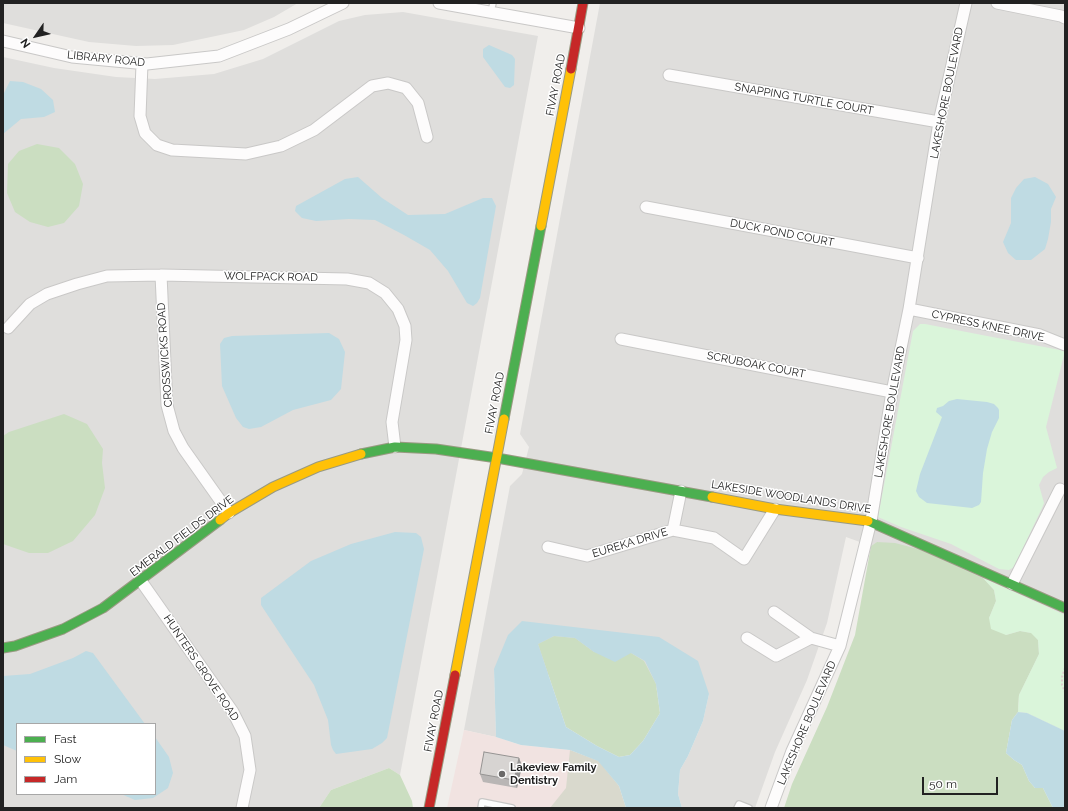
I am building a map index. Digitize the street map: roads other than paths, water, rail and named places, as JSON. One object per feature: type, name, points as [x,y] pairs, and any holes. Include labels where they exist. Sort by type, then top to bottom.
[{"type":"street","name":"LIBRARY ROAD","points":[[3,42],[72,56],[142,64],[219,56],[289,29],[343,3]]},
{"type":"street","points":[[439,3],[492,8],[578,28]]},
{"type":"street","name":"FIVAY ROAD","points":[[429,808],[583,3]]},
{"type":"street","name":"LAKESHORE BOULEVARD","points":[[771,808],[792,751],[840,646],[871,521],[892,392],[910,309],[939,122],[966,3]]},
{"type":"street","points":[[997,3],[1065,18]]},
{"type":"street","points":[[142,64],[140,116],[145,133],[157,145],[172,150],[246,154],[281,146],[314,130],[372,86],[388,83],[406,88],[418,103],[427,137]]},
{"type":"street","name":"SNAPPING TURTLE COURT","points":[[669,75],[939,122]]},
{"type":"street","name":"DUCK POND COURT","points":[[646,207],[918,258]]},
{"type":"street","name":"WOLFPACK ROAD","points":[[8,328],[30,304],[47,294],[107,276],[161,275],[347,279],[368,283],[385,293],[398,309],[406,326],[406,340],[392,422],[396,447]]},
{"type":"street","name":"CROSSWICKS ROAD","points":[[161,275],[167,405],[174,431],[183,448],[230,513]]},
{"type":"street","name":"CYPRESS KNEE DRIVE","points":[[910,309],[1040,335],[1065,345]]},
{"type":"street","name":"SCRUBOAK COURT","points":[[621,339],[892,392]]},
{"type":"street","name":"EMERALD FIELDS DRIVE","points":[[3,648],[15,646],[63,629],[103,608],[230,513],[273,488],[318,467],[396,447],[436,449],[497,458]]},
{"type":"street","name":"LAKESIDE WOODLANDS DRIVE","points":[[497,458],[775,509],[871,521],[1065,608]]},
{"type":"street","points":[[1012,584],[1060,489]]},
{"type":"street","name":"EUREKA DRIVE","points":[[548,548],[587,556],[673,530],[681,491]]},
{"type":"street","points":[[673,530],[714,538],[744,559],[775,509]]},
{"type":"street","name":"HUNTERS GROVE ROAD","points":[[141,581],[233,712],[245,736],[250,770],[242,808]]},
{"type":"street","points":[[774,612],[811,638],[840,646]]},
{"type":"street","points":[[748,638],[776,656],[811,638]]},
{"type":"lane","points":[[481,808],[482,802],[512,808]]},
{"type":"lane","points":[[737,808],[739,804],[749,808]]},
{"type":"water","points":[[489,45],[512,55],[515,59],[514,85],[510,88],[505,87],[483,57],[483,49]]},
{"type":"water","points":[[10,81],[23,82],[41,89],[53,100],[55,112],[44,117],[21,119],[3,134],[4,93]]},
{"type":"water","points":[[358,177],[382,198],[408,215],[445,214],[483,198],[492,198],[496,206],[480,298],[477,303],[473,306],[467,303],[448,271],[430,250],[375,220],[349,219],[316,221],[302,218],[295,211],[296,206],[345,179]]},
{"type":"water","points":[[1035,177],[1048,184],[1056,197],[1051,209],[1051,222],[1048,239],[1045,249],[1031,260],[1016,260],[1008,253],[1003,242],[1011,223],[1011,198],[1016,188],[1024,179]]},
{"type":"water","points":[[329,333],[339,339],[345,352],[341,389],[331,400],[293,410],[261,427],[249,429],[243,427],[236,418],[222,386],[220,344],[224,338],[232,336]]},
{"type":"water","points":[[957,399],[987,402],[994,404],[999,410],[999,418],[992,432],[987,449],[983,473],[981,502],[979,505],[972,508],[927,503],[919,497],[916,491],[920,474],[942,417],[936,412],[937,408],[943,406],[949,401]]},
{"type":"water","points":[[395,532],[416,533],[421,537],[424,549],[387,738],[372,749],[336,754],[331,745],[328,720],[314,685],[261,605],[261,598],[311,561],[351,544]]},
{"type":"water","points":[[522,621],[659,637],[698,661],[709,694],[703,721],[688,756],[680,770],[678,794],[682,808],[626,808],[619,786],[598,761],[570,750],[521,745],[496,737],[494,669],[508,635]],"holes":[[[554,636],[575,638],[594,652],[615,662],[631,653],[645,661],[656,684],[660,713],[643,741],[630,755],[619,757],[597,746],[566,727],[538,644]]]},
{"type":"water","points":[[86,651],[93,653],[144,723],[16,723],[16,751],[3,745],[3,676],[30,674],[73,658]]},
{"type":"water","points":[[1018,712],[1027,713],[1065,731],[1065,808],[1053,808],[1043,788],[1035,788],[1029,781],[1022,765],[1006,753],[1012,720]]},
{"type":"water","points":[[156,738],[169,757],[173,773],[168,788],[153,798],[135,800],[123,795],[156,795]]},
{"type":"place","name":"Lakeview Family Dentistry","points":[[502,774]]}]
